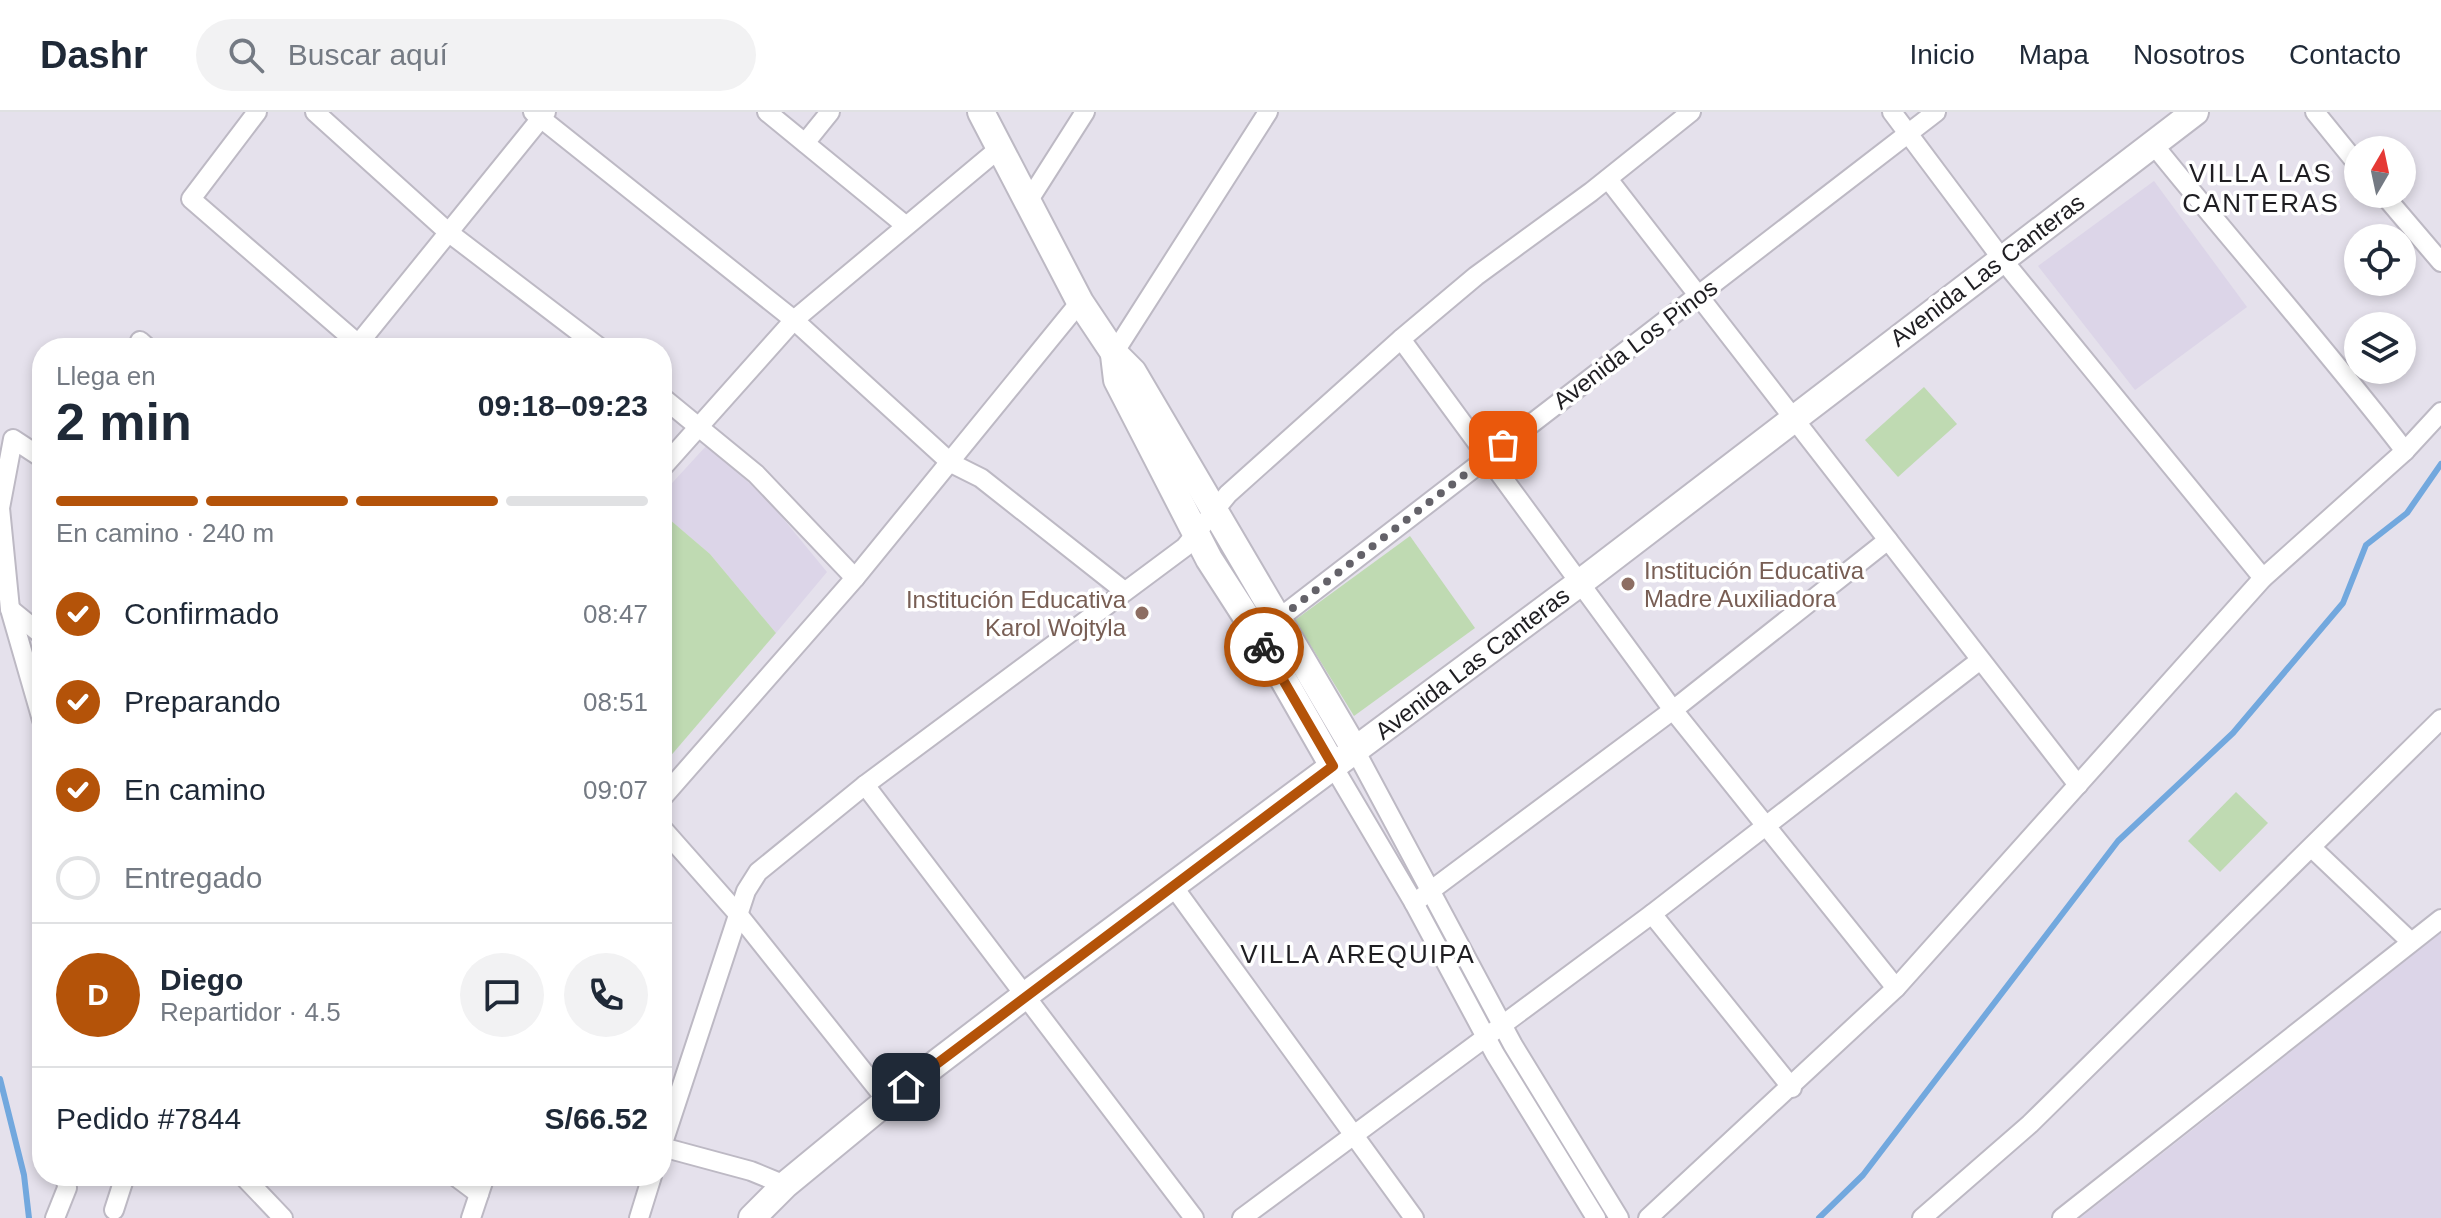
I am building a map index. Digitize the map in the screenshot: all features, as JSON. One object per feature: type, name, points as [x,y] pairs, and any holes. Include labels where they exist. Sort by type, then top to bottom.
[{"type":"street","points":[[257,112],[191,199],[349,338]]},
{"type":"street","points":[[315,112],[448,232],[587,338]]},
{"type":"street","points":[[767,112],[905,225]]},
{"type":"street","points":[[805,143],[830,112]]},
{"type":"street","points":[[981,112],[1080,302],[1114,353],[1117,380],[1204,522],[1209,559],[1267,628],[1355,750],[1504,1023],[1513,1045],[1619,1218]]},
{"type":"street","points":[[1029,200],[1085,112]]},
{"type":"street","points":[[1114,353],[1268,112]]},
{"type":"street","points":[[672,1115],[746,891],[758,872],[865,785],[1123,590],[1185,547],[1228,494],[1401,339],[1476,276],[1608,179],[1691,112]]},
{"type":"street","points":[[1892,112],[2002,259],[2263,578]]},
{"type":"street","name":"Avenida Los Pinos","points":[[1267,628],[1936,112]]},
{"type":"street","name":"Avenida Las Canteras","points":[[752,1218],[785,1185],[887,1101],[1581,582],[2195,112]]},
{"type":"street","points":[[2315,112],[2344,148]]},
{"type":"street","points":[[366,338],[540,114],[794,320],[951,463],[981,478],[1123,590]]},
{"type":"street","points":[[2153,144],[2236,248],[2334,359],[2405,451]]},
{"type":"street","points":[[672,457],[794,320],[1001,147]]},
{"type":"street","points":[[1608,179],[2078,785]]},
{"type":"street","points":[[2395,208],[2441,262]]},
{"type":"street","points":[[672,787],[855,578],[1080,302]]},
{"type":"street","points":[[1401,339],[1673,710],[1769,825],[1896,988]]},
{"type":"street","points":[[672,405],[756,474],[855,578]]},
{"type":"street","points":[[1648,1218],[1792,1088],[1896,988],[2263,578],[2405,451],[2441,412]]},
{"type":"street","points":[[32,451],[13,439],[0,508],[10,609],[32,685]]},
{"type":"street","points":[[1414,903],[1673,710],[1888,540]]},
{"type":"street","points":[[10,609],[32,627]]},
{"type":"street","points":[[1267,628],[1333,766],[1596,1218]]},
{"type":"street","points":[[1242,1218],[1652,914],[1979,661]]},
{"type":"street","points":[[1922,1218],[2030,1124],[2441,719]]},
{"type":"street","points":[[865,785],[1027,994],[1194,1218]]},
{"type":"street","points":[[672,839],[738,914],[887,1101]]},
{"type":"street","points":[[2312,848],[2410,941]]},
{"type":"street","points":[[1173,886],[1414,1218]]},
{"type":"street","points":[[1652,914],[1792,1088]]},
{"type":"street","points":[[2062,1218],[2441,919]]},
{"type":"street","points":[[672,1149],[751,1171],[785,1185]]},
{"type":"street","points":[[55,1218],[67,1186]]},
{"type":"street","points":[[114,1210],[122,1186]]},
{"type":"street","points":[[253,1186],[283,1218]]},
{"type":"street","points":[[468,1186],[479,1194]]},
{"type":"street","points":[[471,1218],[482,1186]]},
{"type":"street","points":[[639,1218],[649,1186]]},
{"type":"shaded area","points":[[2154,181],[2247,307],[2135,390],[2038,266]]},
{"type":"shaded area","points":[[707,445],[767,499],[827,572],[776,633],[710,554],[672,522],[672,483]]},
{"type":"shaded area","points":[[2441,931],[2441,1218],[2080,1218],[2224,1105]]},
{"type":"green space","points":[[1924,387],[1957,424],[1898,477],[1865,440]]},
{"type":"green space","points":[[672,522],[710,554],[776,633],[672,754]]},
{"type":"green space","points":[[1410,536],[1475,628],[1354,716],[1295,620]]},
{"type":"green space","points":[[2236,792],[2268,823],[2220,872],[2188,841]]},
{"type":"waterway","points":[[1819,1218],[1863,1175],[2118,841],[2233,733],[2343,603],[2366,545],[2407,513],[2441,464]]},
{"type":"waterway","points":[[0,1079],[24,1175],[29,1218]]},
{"type":"way so far","points":[[1264,647],[1258,635],[1503,445]]},
{"type":"place","name":"Institución Educativa Madre Auxiliadora","points":[[1628,584]]},
{"type":"place","name":"Institución Educativa Karol Wojtyla","points":[[1142,613]]},
{"type":"district","name":"VILLA LAS CANTERAS","points":[[2261,188]]},
{"type":"district","name":"VILLA AREQUIPA","points":[[1358,954]]},
{"type":"route","points":[[906,1087],[1333,766],[1264,647]]}]
